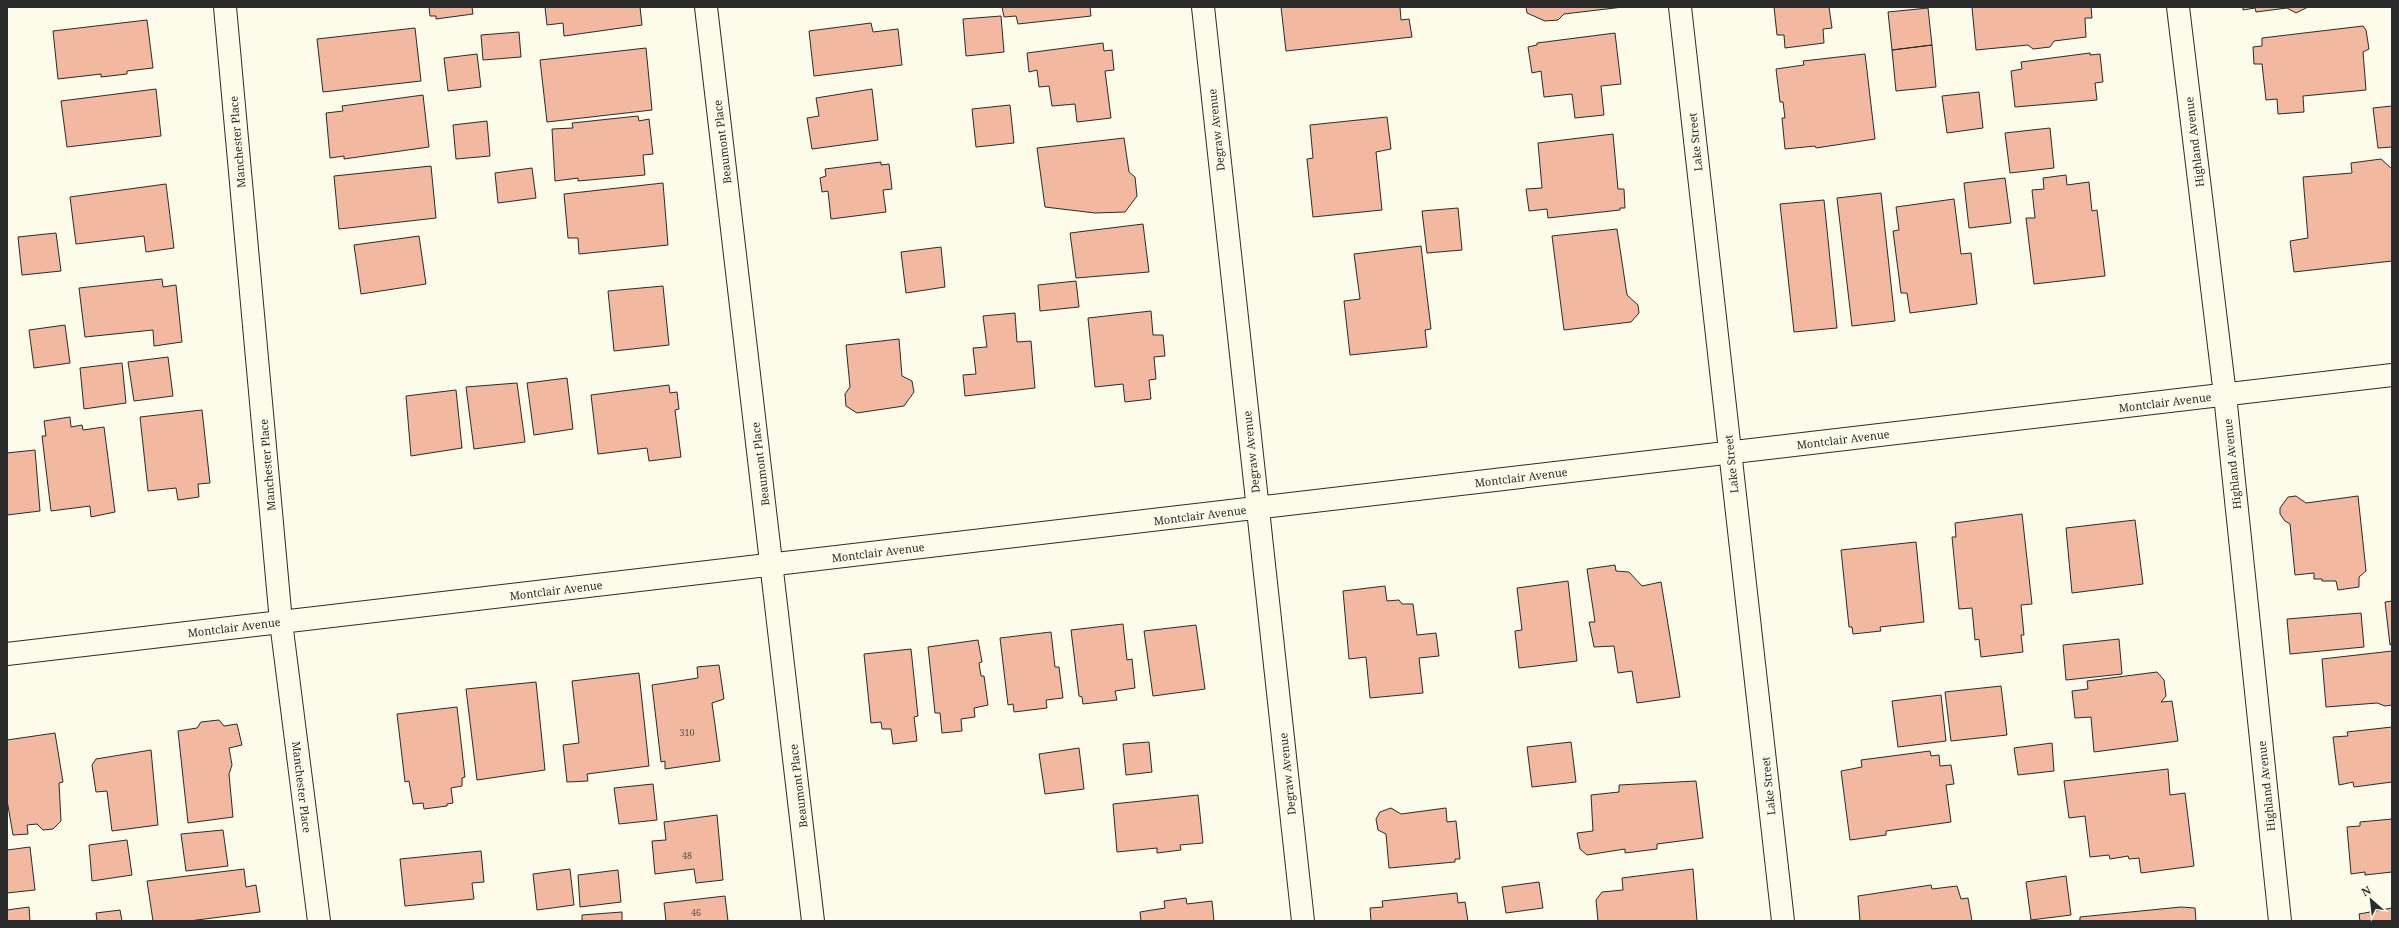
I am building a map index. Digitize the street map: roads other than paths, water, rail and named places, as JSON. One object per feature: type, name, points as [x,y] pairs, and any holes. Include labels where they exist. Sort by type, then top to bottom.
[{"type":"street","name":"Manchester Place","points":[[225,7],[281,622],[319,921]]},
{"type":"street","name":"Beaumont Place","points":[[706,7],[814,921]]},
{"type":"street","name":"Degraw Avenue","points":[[1203,7],[1303,921]]},
{"type":"street","name":"Lake Street","points":[[1680,7],[1783,921]]},
{"type":"street","name":"Highland Avenue","points":[[2178,7],[2225,395],[2280,921]]},
{"type":"street","name":"Montclair Avenue","points":[[7,654],[2392,375]]}]
